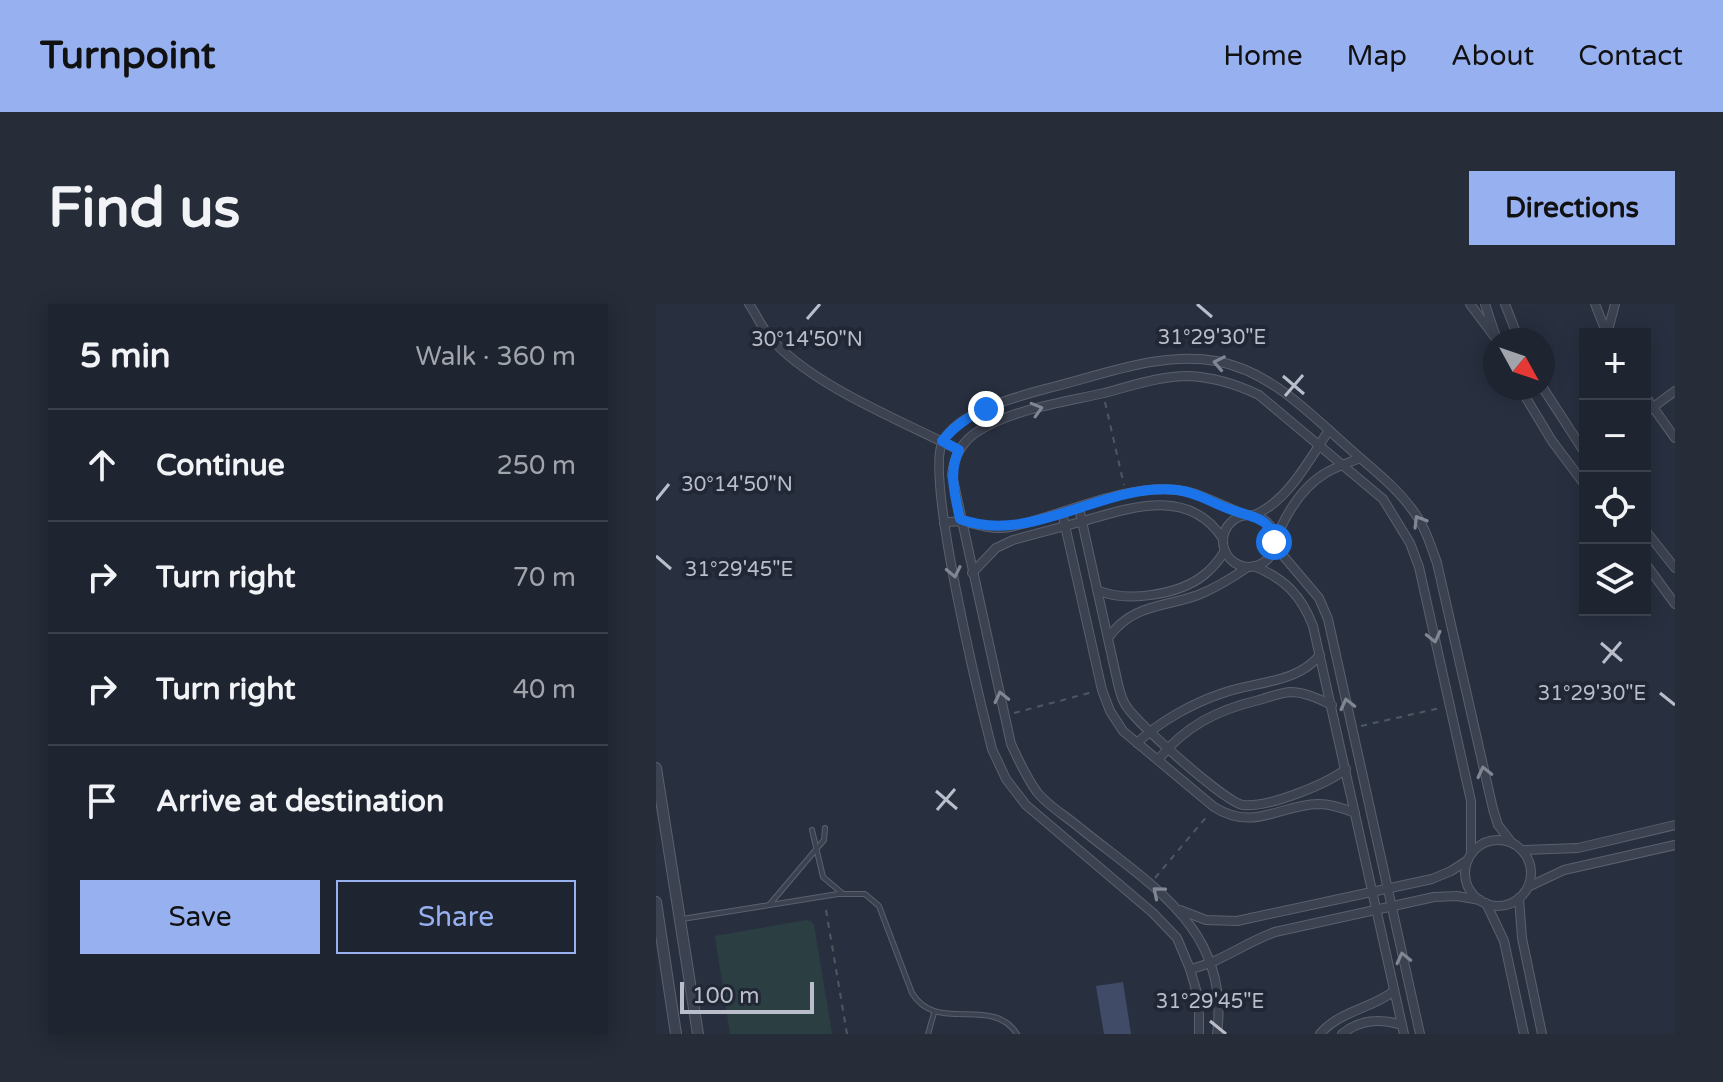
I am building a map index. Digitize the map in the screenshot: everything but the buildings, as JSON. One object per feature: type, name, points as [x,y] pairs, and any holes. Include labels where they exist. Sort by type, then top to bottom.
[{"type":"street","points":[[749,304],[768,335],[798,364],[834,386],[959,450]]},
{"type":"street","points":[[1470,304],[1488,328]]},
{"type":"street","points":[[1485,304],[1493,328]]},
{"type":"street","points":[[1505,304],[1514,328]]},
{"type":"street","points":[[1595,304],[1605,328]]},
{"type":"street","points":[[1609,328],[1615,304]]},
{"type":"street","points":[[1199,1034],[1199,1000],[1177,938],[1153,913],[1026,805],[1006,779],[992,749],[944,523],[938,474],[942,441],[969,416],[1029,393],[1158,361],[1187,358],[1243,368],[1269,381],[1329,430],[1394,487],[1413,510],[1427,535],[1437,563],[1493,809],[1498,825],[1512,843],[1523,850],[1531,868],[1527,888]]},
{"type":"street","points":[[1217,1034],[1220,1013],[1218,988],[1193,926],[1179,909],[1039,795],[1017,757],[972,573],[952,475],[953,462],[959,450],[968,439],[993,424],[1035,409],[1159,379],[1185,376],[1236,384],[1259,395],[1383,499],[1410,543],[1419,567],[1471,801],[1473,818],[1466,879],[1471,891],[1483,902],[1504,941],[1524,1034]]},
{"type":"street","points":[[1651,409],[1675,391]]},
{"type":"street","points":[[1527,400],[1579,477]]},
{"type":"street","points":[[1551,400],[1579,444]]},
{"type":"street","points":[[1651,412],[1675,438]]},
{"type":"street","points":[[1223,539],[1230,523],[1267,510],[1279,499],[1329,430]]},
{"type":"street","points":[[1108,638],[1129,615],[1204,593],[1267,559],[1291,508],[1311,483],[1326,472],[1360,458]]},
{"type":"street","points":[[1575,472],[1579,469]]},
{"type":"street","points":[[944,523],[960,519],[983,526],[1007,528],[1127,494],[1177,490],[1195,494],[1268,525],[1274,544],[1319,598],[1328,619],[1420,1034]]},
{"type":"street","points":[[972,573],[996,548],[1013,540],[1130,507],[1170,507],[1203,517],[1215,527],[1230,559],[1275,574],[1292,588],[1305,605],[1320,655],[1403,1030]]},
{"type":"street","points":[[1079,508],[1124,704],[1149,731],[1231,801],[1244,805],[1310,789],[1346,769]]},
{"type":"street","points":[[1062,512],[1102,690],[1110,711],[1123,731],[1227,815],[1243,819],[1315,804],[1355,813]]},
{"type":"street","points":[[1651,538],[1675,568]]},
{"type":"street","points":[[1097,590],[1124,599],[1188,585],[1203,577],[1225,551]]},
{"type":"street","points":[[1651,571],[1675,604]]},
{"type":"street","points":[[1137,743],[1149,731],[1224,692],[1301,672],[1320,655]]},
{"type":"street","points":[[1158,760],[1168,747],[1199,722],[1234,706],[1289,692],[1319,698],[1332,705]]},
{"type":"street","points":[[656,768],[698,1034]]},
{"type":"street","points":[[1523,850],[1578,848],[1675,825]]},
{"type":"street","points":[[1179,909],[1206,920],[1237,921],[1432,879],[1470,857],[1481,845],[1493,840],[1512,843]]},
{"type":"street","points":[[1190,969],[1210,965],[1264,936],[1434,897],[1457,896],[1503,905],[1519,898],[1527,888],[1564,870],[1675,845]]},
{"type":"street","points":[[1519,898],[1522,938],[1542,1034]]},
{"type":"street","points":[[656,902],[660,948],[676,1034]]},
{"type":"street","points":[[1320,1034],[1336,1019],[1369,1007],[1394,991]]},
{"type":"street","points":[[1342,1034],[1374,1020],[1388,1021],[1403,1030]]},
{"type":"lane","points":[[770,904],[824,840],[825,828]]},
{"type":"lane","points":[[812,830],[823,877],[842,893]]},
{"type":"lane","points":[[680,919],[842,893],[865,894],[879,906],[912,993],[920,1004],[934,1013],[951,1016],[993,1016],[1007,1022],[1017,1034]]},
{"type":"lane","points":[[928,1034],[934,1013]]},
{"type":"path","points":[[1103,393],[1127,494]]},
{"type":"path","points":[[1005,716],[1102,690]]},
{"type":"path","points":[[1352,728],[1449,706]]},
{"type":"path","points":[[1150,885],[1214,807]]},
{"type":"path","points":[[826,910],[847,1034]]},
{"type":"green space","points":[[806,920],[814,925],[832,1034],[730,1034],[715,936]]},
{"type":"water","points":[[1123,982],[1131,1034],[1104,1034],[1096,986]]},
{"type":"route","points":[[986,409],[969,416],[942,441],[959,450],[953,462],[952,475],[960,519],[983,526],[1007,528],[1127,494],[1177,490],[1261,519],[1273,533],[1274,542]]}]
